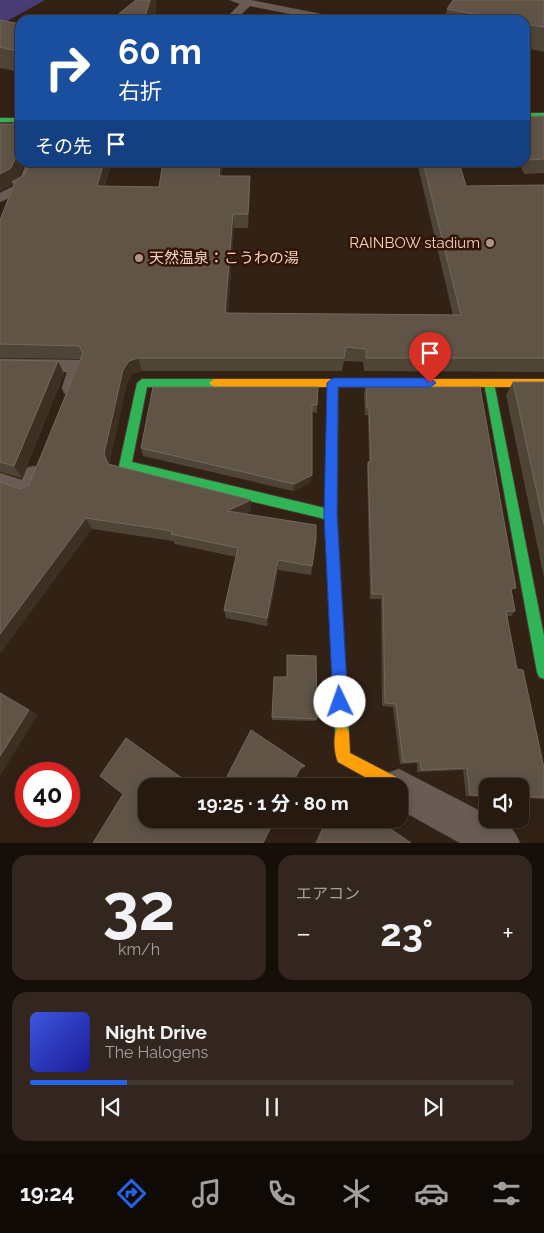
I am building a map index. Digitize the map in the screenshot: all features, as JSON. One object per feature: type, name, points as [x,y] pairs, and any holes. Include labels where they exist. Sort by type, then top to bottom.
[{"type":"street","points":[[530,115],[544,115]]},
{"type":"street","points":[[0,120],[15,120]]},
{"type":"street","points":[[331,515],[125,466],[142,383],[544,383]]},
{"type":"street","points":[[333,383],[331,515],[343,757],[381,778]]},
{"type":"street","points":[[489,383],[544,672]]},
{"type":"street","points":[[408,793],[500,843]]},
{"type":"lane","points":[[235,0],[310,15]]},
{"type":"lane","points":[[234,15],[247,3]]},
{"type":"lane","points":[[0,198],[23,186],[32,167]]},
{"type":"lane","points":[[0,365],[78,366],[64,402]]},
{"type":"lane","points":[[0,480],[28,490],[42,455]]},
{"type":"shaded area","points":[[0,0],[45,0],[15,15],[0,25]]},
{"type":"building","points":[[136,0],[150,0],[146,15],[117,15]]},
{"type":"building","points":[[453,0],[544,0],[544,27],[530,25],[530,15],[479,15],[447,9]]},
{"type":"building","points":[[0,20],[15,23],[15,51],[0,47]]},
{"type":"building","points":[[544,116],[544,159],[530,160],[530,117]]},
{"type":"building","points":[[0,124],[15,124],[15,159],[11,168],[0,174]]},
{"type":"building","points":[[28,167],[103,167],[97,186],[159,187],[162,167],[220,167],[219,176],[250,176],[248,214],[233,214],[225,313],[461,315],[424,167],[460,167],[466,186],[544,185],[544,358],[366,358],[366,349],[346,347],[344,358],[138,358],[129,361],[123,370],[104,454],[108,464],[251,500],[227,511],[316,525],[312,566],[278,560],[267,618],[224,610],[238,548],[171,534],[172,531],[86,518],[0,634],[0,482],[20,489],[29,485],[83,353],[79,346],[0,344],[0,220],[15,182],[12,182],[24,175]]},
{"type":"building","points":[[0,360],[58,361],[14,466],[0,462]]},
{"type":"building","points":[[513,382],[544,382],[544,525]]},
{"type":"building","points":[[153,387],[318,387],[317,405],[312,405],[312,475],[294,484],[141,448]]},
{"type":"building","points":[[366,387],[480,387],[516,588],[511,589],[515,611],[506,611],[517,669],[523,670],[544,768],[544,797],[529,797],[529,778],[479,778],[479,796],[470,795],[467,768],[421,770],[420,761],[403,762],[396,704],[385,703],[383,594],[372,594],[368,462],[371,462],[369,408],[367,408]]},
{"type":"building","points":[[287,655],[316,656],[317,719],[272,717],[274,677],[287,677]]},
{"type":"building","points":[[0,693],[29,710],[0,756]]},
{"type":"building","points":[[251,730],[305,766],[300,766],[295,778],[226,778]]},
{"type":"building","points":[[126,738],[182,778],[138,778],[138,828],[270,828],[263,843],[93,843],[123,794],[100,776]]},
{"type":"building","points":[[323,828],[389,828],[411,843],[317,843]]},
{"type":"traffic: fast","points":[[530,115],[544,115]]},
{"type":"traffic: fast","points":[[0,120],[15,120]]},
{"type":"traffic: fast","points":[[214,383],[142,383],[125,466],[331,515]]},
{"type":"traffic: fast","points":[[333,383],[331,515],[342,733]]},
{"type":"traffic: fast","points":[[489,383],[544,672]]},
{"type":"traffic: slow","points":[[214,383],[544,383]]},
{"type":"traffic: slow","points":[[342,733],[343,757],[381,778]]},
{"type":"place","name":"RAINBOW stadium","points":[[490,243]]},
{"type":"place","name":"天然温泉：こうわの湯","points":[[139,258]]},
{"type":"route","points":[[340,702],[331,515],[333,383],[430,383]]}]
